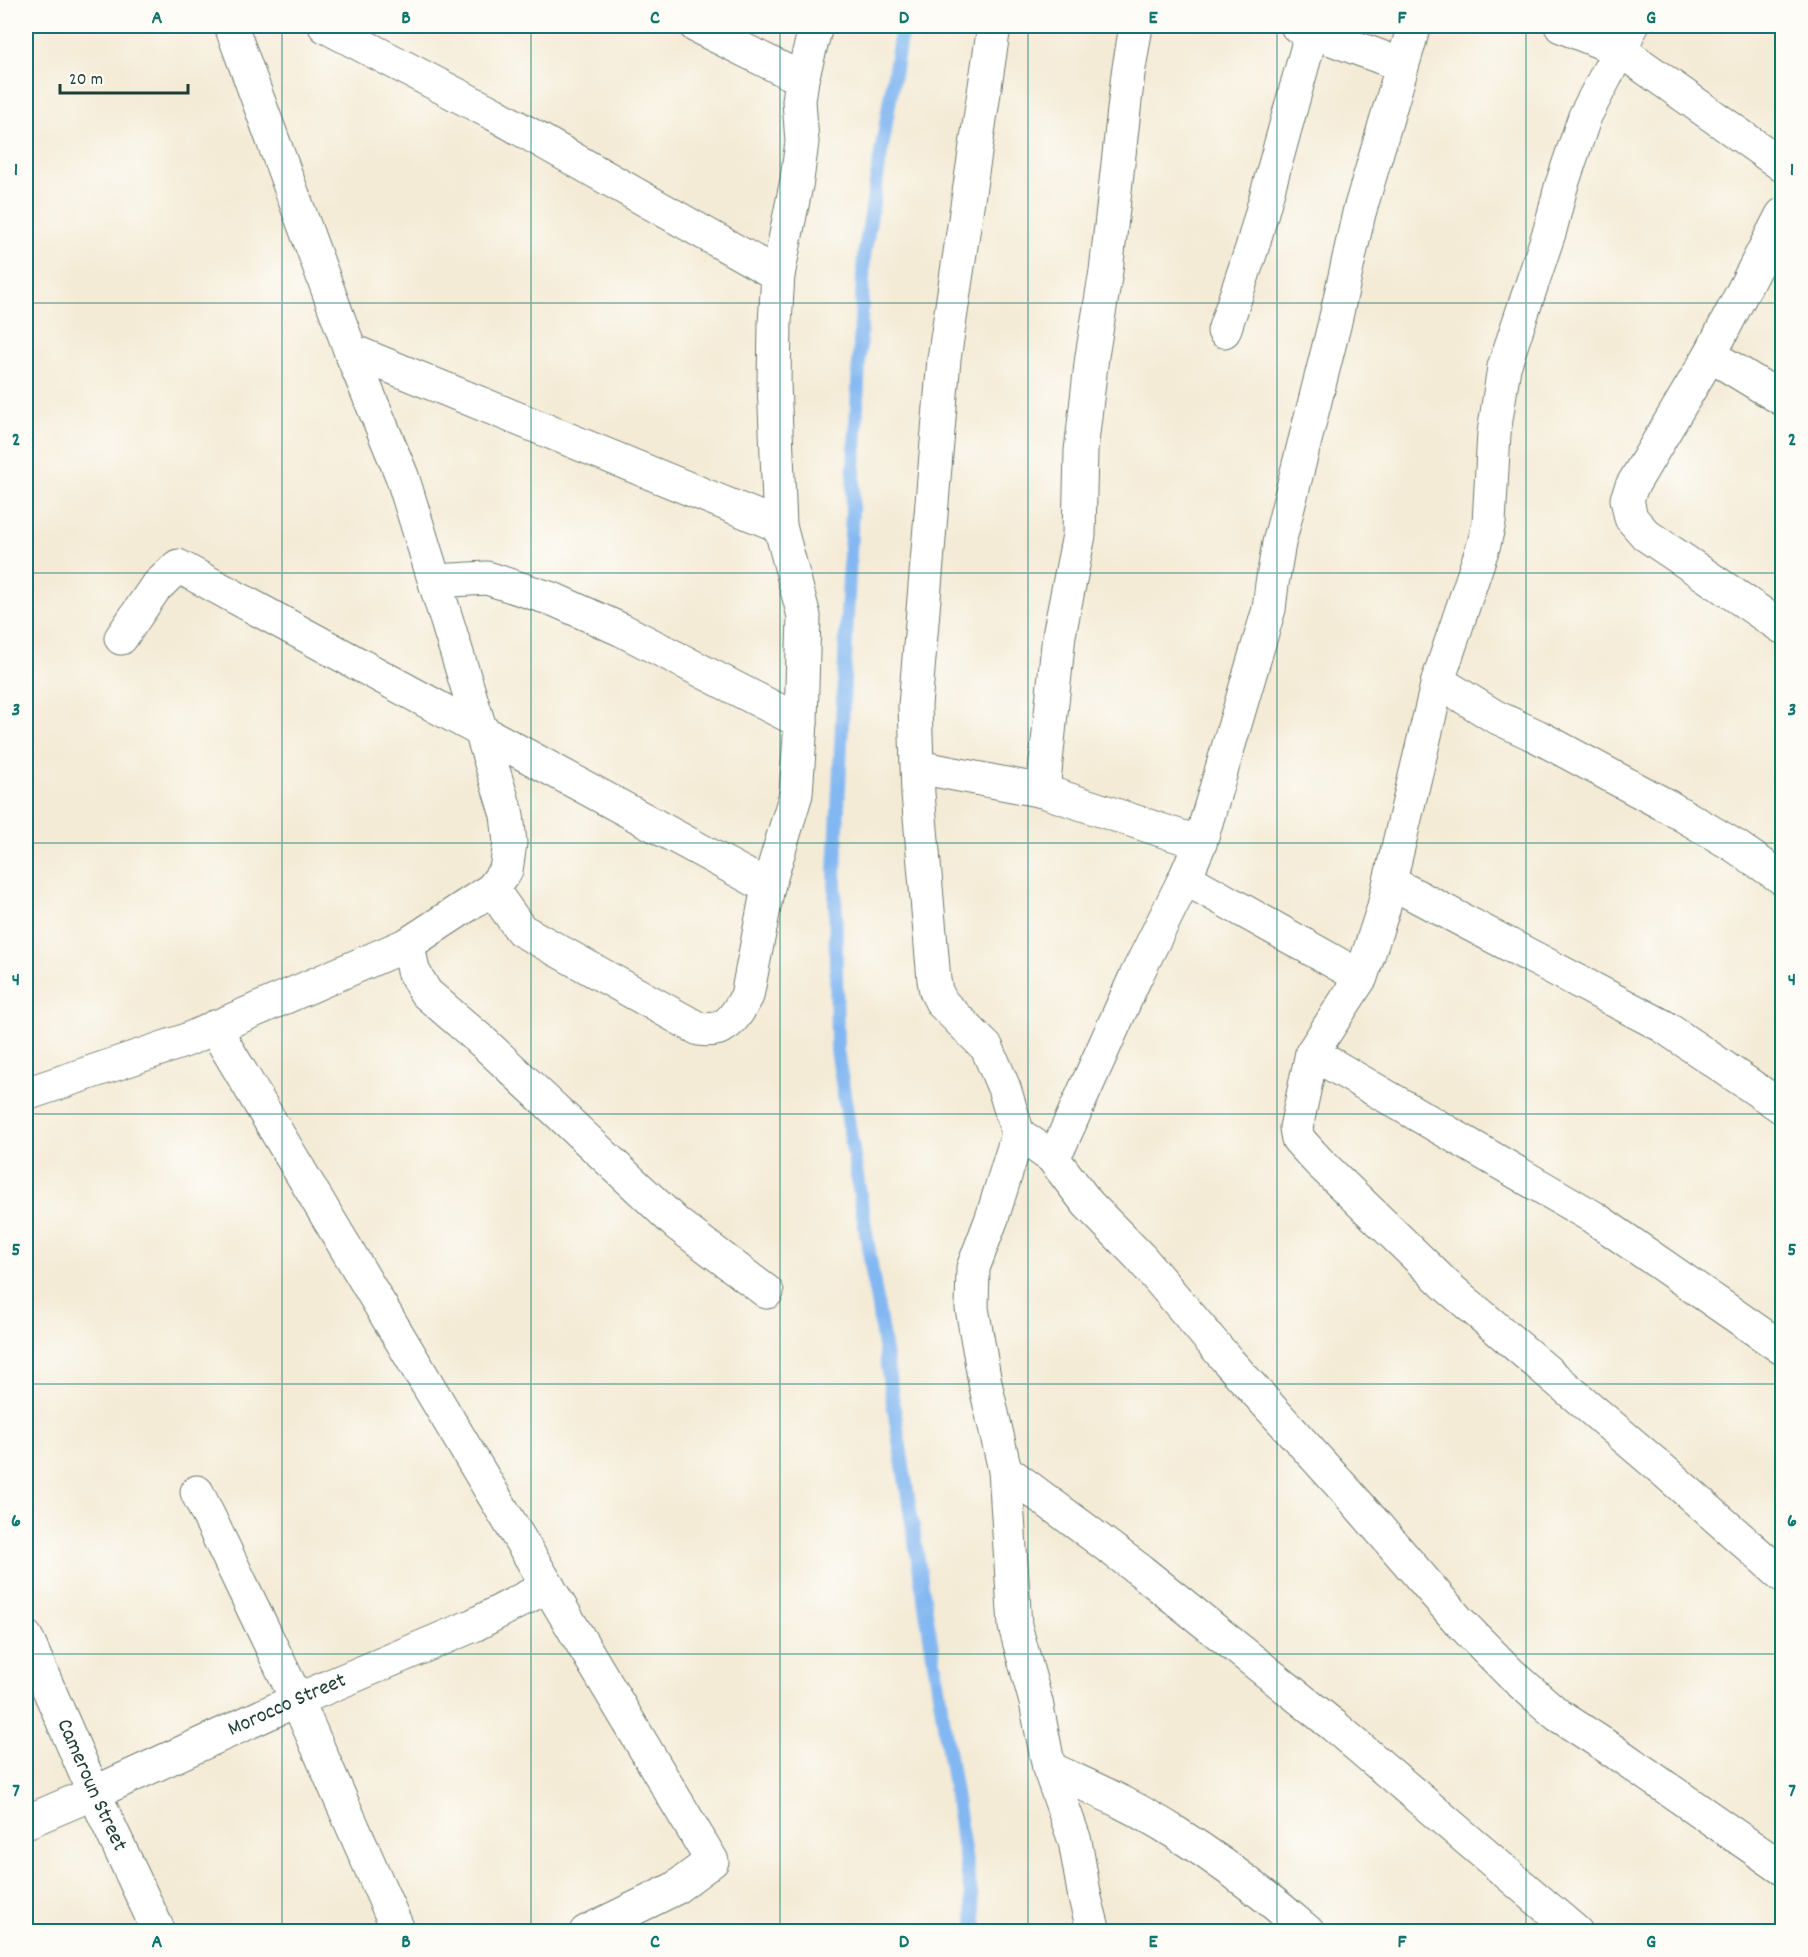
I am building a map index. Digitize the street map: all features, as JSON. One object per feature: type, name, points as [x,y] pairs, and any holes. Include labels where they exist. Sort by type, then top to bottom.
[{"type":"street","points":[[26,1094],[184,1041],[408,944],[492,889],[506,870],[510,843],[507,815],[402,476],[350,350],[231,26]]},
{"type":"street","points":[[325,26],[494,114],[778,275]]},
{"type":"street","points":[[696,26],[802,79]]},
{"type":"street","points":[[492,889],[521,930],[699,1029],[718,1029],[725,1025],[736,1014],[747,996],[768,887],[796,794],[804,616],[780,526],[774,383],[778,275],[797,180],[802,142],[799,101],[802,79],[816,26]]},
{"type":"street","points":[[994,26],[944,358],[915,706],[918,794],[923,869],[936,991],[942,1003],[987,1048],[1004,1088],[1018,1134],[974,1268],[972,1308],[985,1383],[1005,1470],[1016,1626],[1036,1702],[1049,1768],[1075,1840],[1085,1898],[1094,1932]]},
{"type":"street","points":[[1042,791],[1059,635],[1079,535],[1081,451],[1136,26]]},
{"type":"street","points":[[1052,1157],[1069,1126],[1135,978],[1200,843],[1269,609],[1279,543],[1334,326],[1359,213],[1414,26]]},
{"type":"street","points":[[1561,26],[1626,38],[1782,165]]},
{"type":"street","points":[[1224,331],[1252,248],[1304,28],[1402,65]]},
{"type":"street","points":[[1626,38],[1579,132],[1550,230],[1504,367],[1494,433],[1489,524],[1484,544],[1438,681],[1383,910],[1361,977],[1312,1053],[1296,1128],[1297,1137],[1310,1153],[1448,1287],[1782,1575]]},
{"type":"street","points":[[1782,215],[1710,355],[1632,486],[1627,499],[1631,518],[1654,542],[1782,627]]},
{"type":"street","points":[[350,350],[780,526]]},
{"type":"street","points":[[1710,355],[1782,399]]},
{"type":"street","points":[[121,638],[155,588],[178,566],[768,887]]},
{"type":"street","points":[[435,581],[487,578],[555,600],[622,630],[801,722]]},
{"type":"street","points":[[1438,681],[1494,716],[1669,807],[1735,846],[1782,878]]},
{"type":"street","points":[[918,767],[1042,791],[1200,843]]},
{"type":"street","points":[[1185,878],[1361,977]]},
{"type":"street","points":[[1390,882],[1664,1026],[1782,1107]]},
{"type":"street","points":[[408,944],[412,971],[426,993],[484,1043],[677,1224],[767,1292]]},
{"type":"street","points":[[214,1027],[712,1861],[674,1889],[586,1932]]},
{"type":"street","points":[[1312,1053],[1593,1217],[1782,1348]]},
{"type":"street","points":[[1018,1134],[1052,1157],[1088,1204],[1140,1257],[1228,1361],[1356,1502],[1457,1619],[1511,1674],[1558,1714],[1782,1868]]},
{"type":"street","points":[[1005,1470],[1141,1571],[1333,1725],[1576,1932]]},
{"type":"street","points":[[197,1492],[297,1700],[399,1932]]},
{"type":"street","name":"Morocco Street","points":[[26,1822],[297,1700],[474,1624],[548,1586]]},
{"type":"street","name":"Cameroun Street","points":[[26,1637],[94,1793],[159,1932]]},
{"type":"street","points":[[1049,1768],[1109,1796],[1176,1832],[1277,1905],[1308,1932]]},
{"type":"waterway","points":[[902,26],[864,257],[835,872],[837,1050],[977,1932]]}]
